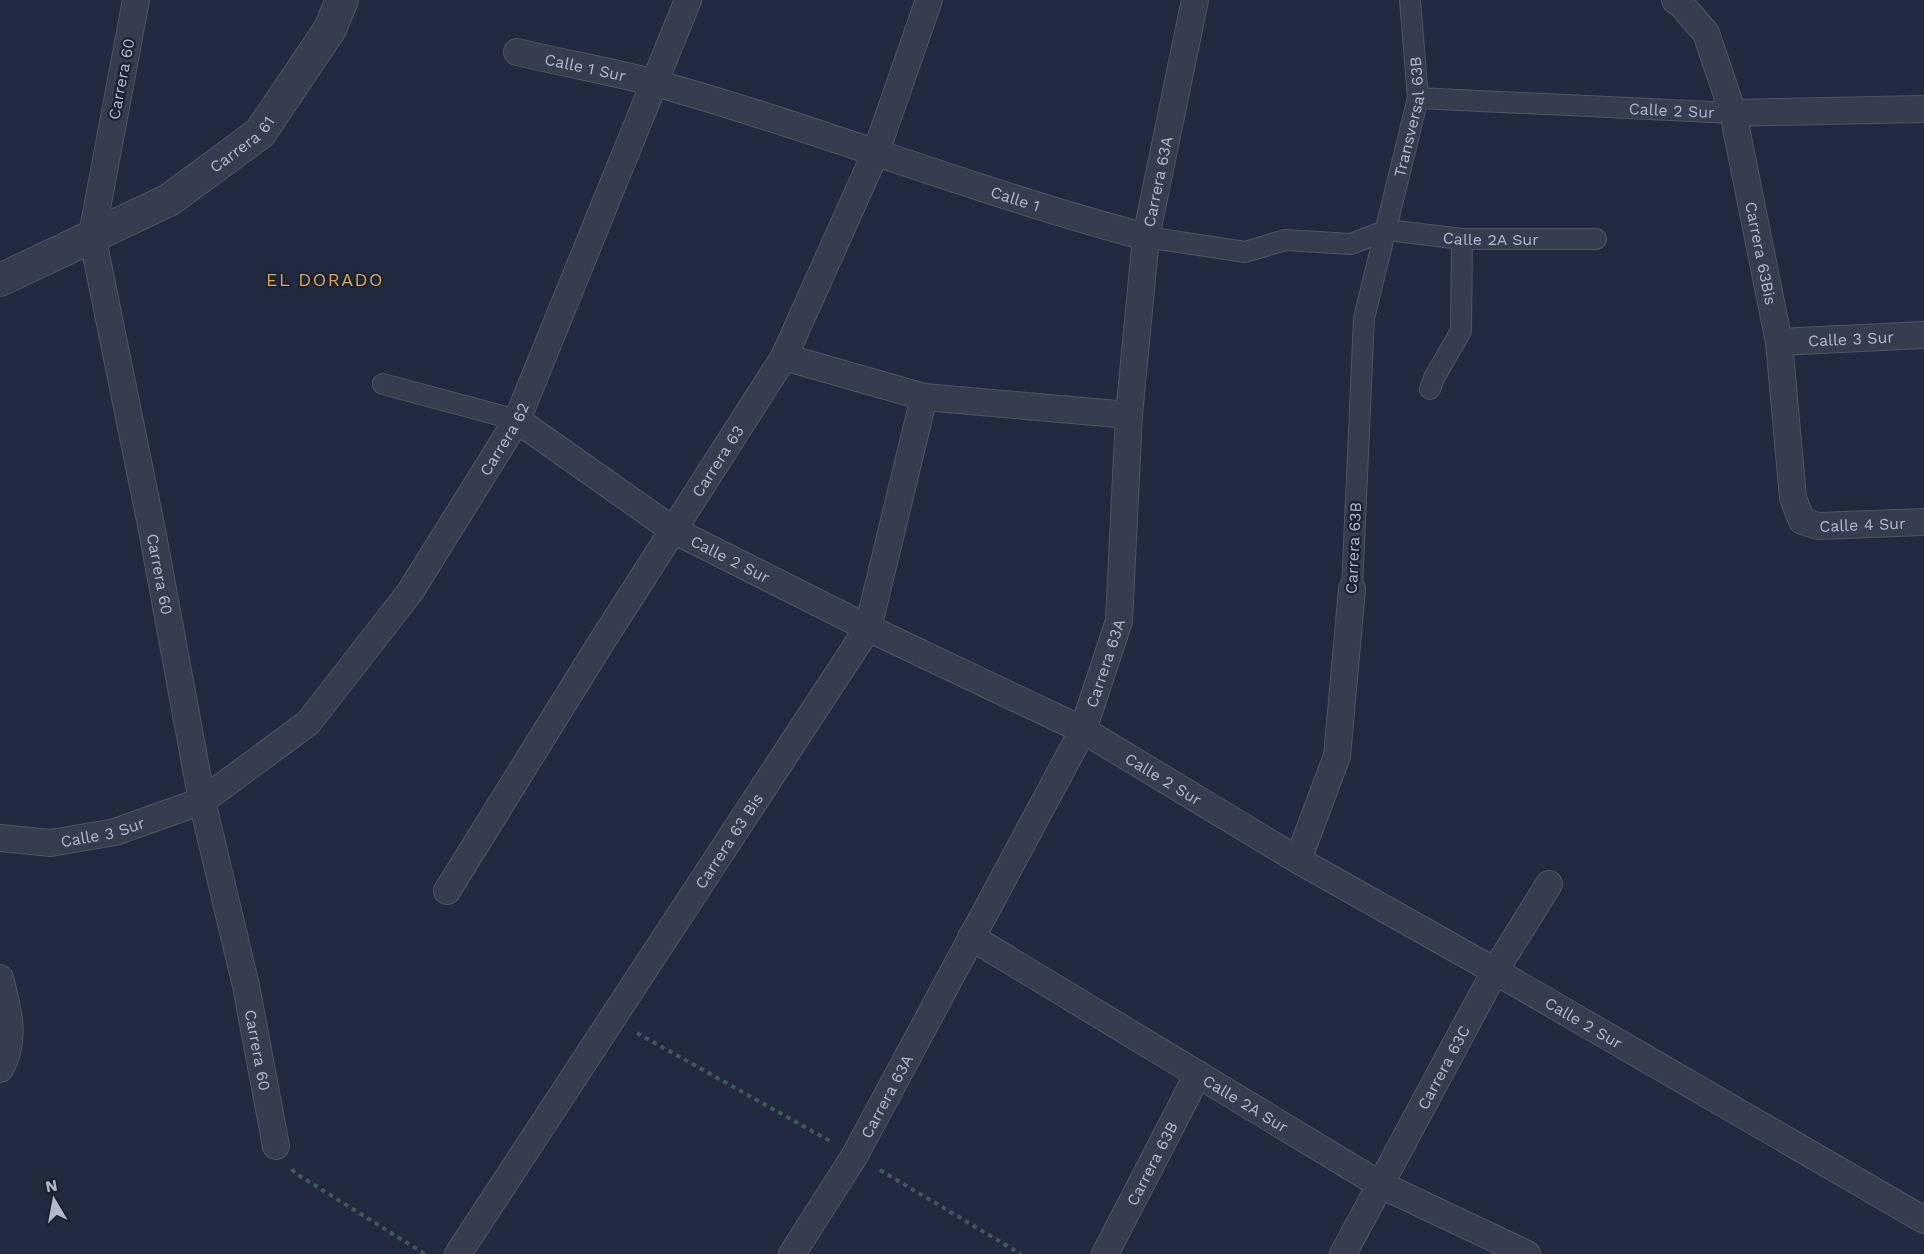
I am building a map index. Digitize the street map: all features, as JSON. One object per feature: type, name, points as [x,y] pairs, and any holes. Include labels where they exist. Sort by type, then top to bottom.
[{"type":"street","name":"Carrera 60","points":[[136,0],[92,235],[152,530],[202,801],[246,986],[276,1146]]},
{"type":"street","name":"Carrera 61","points":[[0,280],[169,200],[260,133],[330,29],[342,0]]},
{"type":"street","name":"Carrera 62","points":[[202,801],[308,723],[410,592],[517,420],[688,0]]},
{"type":"street","name":"Carrera 63","points":[[447,891],[784,357],[876,152],[929,0]]},
{"type":"street","name":"Carrera 63A","points":[[792,1254],[855,1155],[1083,730],[1119,621],[1129,415],[1146,237],[1195,0]]},
{"type":"street","name":"Transversal 63B","points":[[1387,231],[1418,98],[1410,0]]},
{"type":"street","name":"Carrera 63Bis","points":[[1675,0],[1706,33],[1733,112],[1779,342],[1793,498],[1802,521]]},
{"type":"street","name":"Calle 1 Sur","points":[[517,52],[653,83]]},
{"type":"street","name":"Calle 1","points":[[653,83],[1146,237],[1245,252],[1285,240],[1351,244],[1387,231]]},
{"type":"street","name":"Calle 2 Sur","points":[[1418,98],[1733,112],[1924,110]]},
{"type":"street","name":"Calle 2A Sur","points":[[1387,231],[1462,239],[1596,239]]},
{"type":"street","name":"Carrera 63B","points":[[1298,860],[1337,756],[1352,589],[1364,318],[1387,231]]},
{"type":"street","points":[[1430,389],[1461,331],[1462,239]]},
{"type":"street","name":"Calle 3 Sur","points":[[1779,342],[1924,335]]},
{"type":"street","points":[[784,357],[924,397],[1129,415]]},
{"type":"street","name":"Calle 2 Sur","points":[[383,384],[517,420],[673,530],[868,628],[1083,730],[1298,860],[1495,971],[1924,1220]]},
{"type":"street","name":"Carrera 63 Bis","points":[[458,1254],[868,628],[924,397]]},
{"type":"street","name":"Calle 4 Sur","points":[[1802,521],[1818,526],[1924,522]]},
{"type":"street","name":"Calle 3 Sur","points":[[0,838],[51,843],[115,832],[202,801]]},
{"type":"street","name":"Carrera 63C","points":[[1343,1254],[1495,971],[1549,884]]},
{"type":"street","name":"Calle 2A Sur","points":[[971,937],[1380,1184],[1527,1254]]},
{"type":"street","points":[[0,978],[10,1020],[6,1058],[0,1070]]},
{"type":"street","name":"Carrera 63B","points":[[1106,1254],[1198,1074]]},
{"type":"path","points":[[613,1020],[855,1155],[1021,1254]]},
{"type":"path","points":[[276,1146],[295,1173],[425,1254]]},
{"type":"district","name":"EL DORADO","points":[[325,280]]}]
